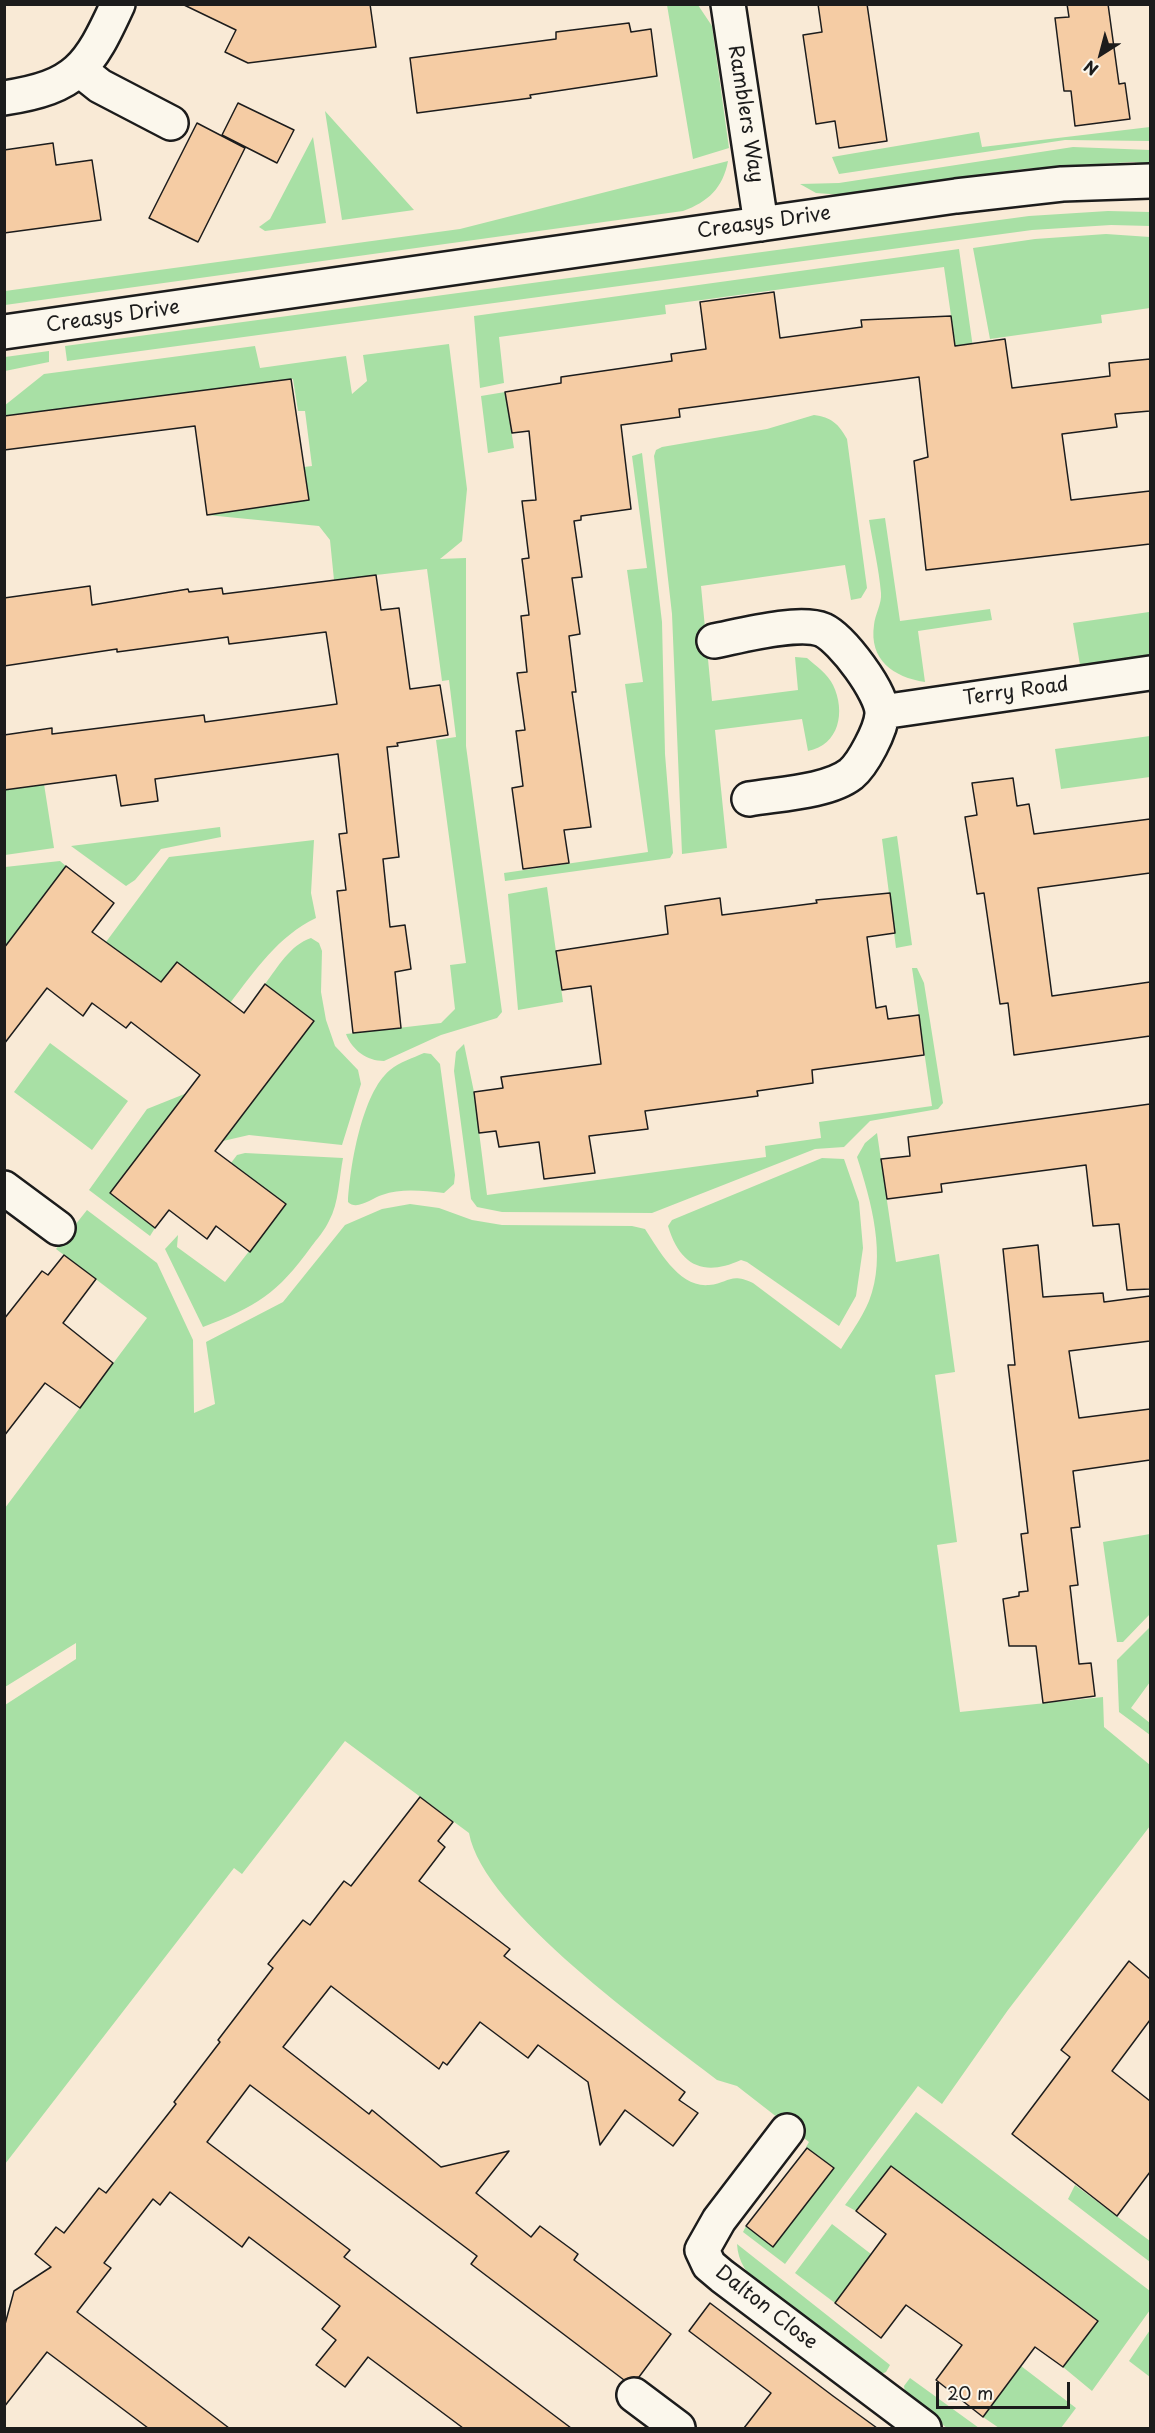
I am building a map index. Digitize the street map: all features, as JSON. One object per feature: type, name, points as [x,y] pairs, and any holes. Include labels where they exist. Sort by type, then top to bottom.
[{"type":"street","points":[[4,98],[49,88],[80,70],[93,56],[118,4]]},
{"type":"street","name":"Ramblers Way","points":[[728,4],[761,224]]},
{"type":"street","points":[[80,70],[100,86],[171,123]]},
{"type":"street","name":"Creasys Drive","points":[[4,332],[221,302],[378,277],[1062,184],[1150,181]]},
{"type":"street","points":[[714,641],[795,628],[821,629],[841,642],[871,687],[882,712],[879,730],[851,774],[829,785],[749,798]]},
{"type":"street","name":"Terry Road","points":[[882,712],[1150,673]]},
{"type":"street","points":[[4,1188],[58,1228]]},
{"type":"street","name":"Dalton Close","points":[[787,2131],[719,2220],[707,2237],[702,2250],[709,2265],[924,2428]]},
{"type":"street","points":[[634,2395],[678,2428]]},
{"type":"green space","points":[[667,5],[698,5],[712,26],[729,148],[693,159]]},
{"type":"green space","points":[[325,111],[414,210],[342,220]]},
{"type":"green space","points":[[1150,127],[1150,141],[1065,140],[839,174],[832,157],[979,132],[982,147]]},
{"type":"green space","points":[[313,137],[326,223],[265,231],[259,227],[270,219]]},
{"type":"green space","points":[[1073,147],[1150,150],[1150,164],[1133,162],[1022,169],[843,195],[816,193],[800,184],[839,183]]},
{"type":"green space","points":[[728,161],[726,171],[713,193],[700,203],[683,211],[5,305],[5,291],[460,229]]},
{"type":"green space","points":[[1108,211],[1150,212],[1150,226],[1111,225],[1032,230],[67,361],[65,346],[1029,216]]},
{"type":"green space","points":[[1106,234],[1150,237],[1150,308],[1101,315],[1102,323],[990,339],[973,248],[1035,239]]},
{"type":"green space","points":[[959,249],[976,369],[959,371],[944,267],[665,305],[666,314],[499,337],[504,383],[480,388],[474,316]]},
{"type":"green space","points":[[449,344],[467,489],[462,541],[440,559],[466,558],[466,746],[502,1012],[497,1018],[441,1035],[384,1061],[361,1054],[346,1034],[441,1023],[455,1009],[450,965],[466,963],[436,740],[456,737],[449,680],[442,681],[427,569],[334,580],[330,540],[319,526],[207,515],[309,500],[304,467],[312,466],[305,411],[298,411],[293,379],[5,416],[4,406],[44,374],[255,346],[260,368],[346,356],[352,394],[367,381],[363,355]]},
{"type":"green space","points":[[49,351],[49,362],[5,371],[5,357]]},
{"type":"green space","points":[[505,392],[514,448],[488,453],[481,396]]},
{"type":"green space","points":[[814,415],[834,422],[847,439],[867,588],[861,598],[851,600],[845,565],[701,586],[712,701],[798,690],[795,657],[807,658],[825,673],[833,685],[839,706],[837,726],[827,742],[819,748],[808,751],[802,719],[715,730],[727,848],[682,854],[672,614],[654,456],[656,450],[662,447],[767,429]]},
{"type":"green space","points":[[642,453],[662,622],[665,754],[673,853],[670,858],[505,881],[504,873],[648,852],[625,684],[643,682],[627,570],[647,568],[632,456]]},
{"type":"green space","points":[[885,518],[900,621],[990,609],[992,620],[918,631],[925,682],[913,680],[893,671],[886,665],[875,648],[874,625],[881,593],[869,520]]},
{"type":"green space","points":[[1149,612],[1150,655],[1080,665],[1073,623]]},
{"type":"green space","points":[[1150,736],[1150,777],[1061,789],[1055,749]]},
{"type":"green space","points":[[44,784],[54,848],[5,855],[4,790]]},
{"type":"green space","points":[[220,827],[221,837],[161,849],[135,880],[126,886],[71,846]]},
{"type":"green space","points":[[897,836],[912,945],[896,948],[882,839]]},
{"type":"green space","points":[[314,840],[311,893],[316,918],[290,934],[279,944],[230,1003],[177,962],[161,982],[106,942],[169,857]]},
{"type":"green space","points":[[60,861],[66,866],[5,948],[5,867]]},
{"type":"green space","points":[[547,887],[563,1002],[518,1010],[508,894]]},
{"type":"green space","points":[[311,938],[319,943],[322,951],[321,992],[326,1020],[335,1046],[358,1070],[361,1084],[342,1145],[249,1135],[223,1141],[314,1021],[265,984],[291,951]]},
{"type":"green space","points":[[912,968],[917,968],[924,983],[943,1103],[938,1109],[870,1121],[844,1147],[815,1149],[652,1213],[502,1212],[477,1207],[471,1199],[454,1071],[456,1052],[464,1044],[474,1092],[487,1195],[766,1157],[765,1146],[821,1138],[819,1122],[932,1106]]},
{"type":"green space","points":[[50,1043],[128,1101],[92,1150],[14,1092]]},
{"type":"green space","points":[[424,1053],[431,1054],[440,1064],[455,1175],[454,1184],[444,1193],[397,1191],[360,1205],[352,1204],[348,1202],[351,1169],[359,1131],[372,1095],[390,1070]]},
{"type":"green space","points":[[187,1093],[110,1193],[155,1228],[150,1236],[89,1190],[147,1109]]},
{"type":"green space","points":[[877,1133],[896,1262],[939,1254],[955,1372],[935,1375],[957,1542],[937,1545],[960,1712],[1103,1697],[1104,1727],[1150,1765],[1150,1826],[1008,2010],[942,2104],[918,2086],[785,2264],[743,2232],[746,2226],[773,2246],[833,2167],[806,2147],[809,2142],[737,2086],[717,2080],[574,1967],[505,1897],[481,1864],[469,1833],[345,1741],[242,1874],[234,1868],[5,2164],[5,1705],[76,1659],[76,1643],[5,1687],[5,1508],[147,1318],[56,1249],[87,1210],[157,1263],[193,1340],[194,1413],[215,1404],[206,1342],[283,1302],[345,1225],[382,1209],[410,1204],[439,1208],[472,1220],[502,1225],[632,1226],[645,1229],[663,1257],[688,1280],[709,1285],[739,1278],[753,1283],[841,1349],[869,1301],[877,1266],[872,1210],[857,1157],[865,1143]]},
{"type":"green space","points":[[245,1153],[343,1158],[337,1198],[323,1231],[288,1276],[252,1305],[203,1327],[165,1249],[178,1235],[177,1247],[225,1282],[286,1204],[231,1163],[237,1155]]},
{"type":"green space","points":[[822,1158],[844,1159],[859,1202],[863,1248],[856,1296],[839,1326],[747,1262],[741,1260],[728,1265],[705,1267],[695,1264],[679,1251],[668,1226],[672,1220]]},
{"type":"green space","points":[[1150,1534],[1150,1614],[1123,1642],[1117,1642],[1103,1542]]},
{"type":"green space","points":[[1150,1627],[1150,1682],[1131,1708],[1150,1723],[1150,1735],[1119,1712],[1117,1660]]},
{"type":"green space","points":[[916,2112],[1150,2291],[1150,2310],[1092,2391],[1063,2367],[1097,2320],[891,2166],[856,2211],[845,2205]]},
{"type":"green space","points":[[1075,2185],[1150,2241],[1150,2262],[1068,2199]]},
{"type":"green space","points":[[832,2224],[871,2254],[835,2303],[795,2273]]},
{"type":"green space","points":[[737,2244],[890,2365],[886,2372],[877,2376],[760,2286],[744,2267]]},
{"type":"green space","points":[[1150,2330],[1150,2377],[1129,2361]]},
{"type":"green space","points":[[1021,2366],[1076,2408],[1061,2428],[999,2428],[983,2417]]},
{"type":"green space","points":[[910,2378],[979,2428],[947,2428],[906,2398],[904,2386]]},
{"type":"building","points":[[182,4],[370,4],[376,47],[248,63],[225,52],[236,30]]},
{"type":"building","points":[[818,4],[867,4],[887,141],[839,148],[835,121],[816,124],[803,35],[822,32]]},
{"type":"building","points":[[1067,4],[1108,4],[1119,84],[1125,83],[1130,119],[1075,126],[1071,91],[1064,91],[1055,18],[1069,17]]},
{"type":"building","points":[[629,23],[631,32],[651,29],[657,76],[530,95],[531,98],[417,113],[410,58],[556,39],[556,32]]},
{"type":"building","points":[[238,103],[294,130],[277,163],[222,135]]},
{"type":"building","points":[[197,123],[245,148],[198,242],[149,218]]},
{"type":"building","points":[[53,143],[56,165],[92,160],[101,220],[4,233],[4,150]]},
{"type":"building","points":[[774,292],[780,338],[862,327],[861,320],[951,316],[955,346],[1005,339],[1012,388],[1110,376],[1109,363],[1150,359],[1150,411],[1115,414],[1117,427],[1062,434],[1071,500],[1150,491],[1150,544],[926,570],[914,461],[928,457],[919,377],[679,409],[680,417],[621,425],[631,509],[581,516],[581,520],[574,521],[582,577],[572,578],[580,634],[569,636],[576,692],[572,692],[591,827],[564,830],[569,863],[523,869],[512,788],[523,786],[516,731],[525,730],[517,673],[527,672],[521,616],[529,615],[522,559],[529,558],[522,501],[536,500],[529,431],[512,433],[505,392],[561,383],[561,377],[672,361],[671,354],[706,349],[700,302]]},
{"type":"building","points":[[291,379],[309,500],[207,515],[195,426],[4,450],[4,416]]},
{"type":"building","points":[[376,575],[381,610],[399,608],[410,689],[440,685],[448,735],[397,743],[398,746],[387,747],[399,857],[383,859],[390,927],[405,925],[411,969],[395,972],[401,1028],[353,1033],[337,891],[346,890],[339,834],[347,833],[338,754],[155,779],[158,801],[121,806],[116,775],[4,790],[4,735],[52,728],[52,734],[204,715],[205,722],[337,704],[326,632],[229,644],[228,637],[117,652],[117,649],[4,666],[4,598],[90,586],[92,605],[188,589],[189,592],[222,588],[223,594]]},
{"type":"building","points":[[1013,778],[1017,806],[1029,804],[1034,834],[1150,819],[1150,873],[1038,888],[1052,996],[1150,982],[1150,1036],[1014,1055],[1008,1003],[1000,1004],[984,893],[977,894],[965,817],[977,815],[972,783]]},
{"type":"building","points":[[66,866],[114,903],[92,932],[161,982],[177,962],[244,1013],[265,984],[314,1021],[215,1151],[286,1204],[250,1252],[216,1226],[207,1239],[169,1210],[155,1228],[110,1193],[200,1075],[131,1022],[126,1028],[92,1003],[83,1016],[47,988],[4,1044],[4,948]]},
{"type":"building","points":[[890,893],[895,933],[867,937],[876,1008],[886,1006],[888,1019],[919,1015],[924,1055],[812,1070],[813,1083],[757,1091],[758,1096],[645,1111],[648,1129],[589,1136],[595,1173],[544,1179],[539,1142],[499,1147],[496,1131],[479,1133],[474,1092],[503,1088],[501,1077],[601,1064],[591,986],[562,990],[556,951],[668,934],[665,906],[720,898],[722,915],[817,903],[816,900]]},
{"type":"building","points":[[1150,1104],[1150,1289],[1127,1290],[1119,1224],[1093,1226],[1086,1165],[941,1184],[942,1192],[887,1199],[881,1159],[910,1156],[908,1137]]},
{"type":"building","points":[[1038,1245],[1043,1297],[1103,1293],[1104,1302],[1150,1296],[1150,1341],[1069,1351],[1079,1418],[1150,1409],[1150,1460],[1073,1471],[1080,1527],[1071,1528],[1078,1585],[1070,1586],[1079,1664],[1091,1663],[1095,1696],[1043,1703],[1036,1646],[1009,1646],[1003,1599],[1019,1596],[1019,1592],[1028,1591],[1021,1534],[1028,1533],[1008,1365],[1015,1365],[1003,1249]]},
{"type":"building","points":[[64,1255],[96,1279],[63,1323],[113,1363],[80,1408],[45,1383],[4,1436],[4,1319],[42,1271],[48,1275]]},
{"type":"building","points":[[420,1797],[453,1822],[438,1841],[445,1847],[419,1881],[510,1949],[504,1956],[685,2092],[679,2100],[698,2113],[673,2146],[625,2110],[600,2145],[588,2082],[538,2045],[528,2058],[480,2022],[447,2065],[443,2062],[439,2069],[331,1986],[283,2047],[369,2114],[372,2110],[441,2167],[509,2151],[476,2193],[531,2237],[540,2226],[578,2254],[574,2260],[671,2334],[639,2377],[624,2380],[471,2264],[477,2256],[250,2085],[207,2142],[350,2250],[344,2257],[571,2428],[463,2428],[368,2357],[345,2387],[316,2365],[336,2340],[322,2329],[340,2306],[249,2237],[242,2247],[170,2192],[160,2205],[153,2199],[104,2263],[111,2268],[77,2312],[229,2428],[148,2428],[47,2352],[4,2407],[4,2328],[14,2291],[51,2267],[35,2254],[56,2227],[64,2233],[99,2188],[106,2193],[176,2104],[174,2102],[220,2042],[218,2040],[273,1968],[268,1964],[303,1920],[310,1925],[344,1881],[351,1886]]},
{"type":"building","points":[[1129,1961],[1150,1979],[1150,2020],[1112,2071],[1150,2101],[1150,2172],[1117,2216],[1012,2134],[1070,2057],[1061,2050]]},
{"type":"building","points":[[807,2148],[834,2168],[773,2247],[746,2226]]},
{"type":"building","points":[[891,2166],[1098,2321],[1063,2367],[1035,2347],[983,2417],[936,2380],[962,2345],[906,2305],[881,2338],[835,2303],[886,2234],[856,2211]]},
{"type":"building","points":[[710,2303],[877,2428],[744,2428],[771,2393],[689,2331]]}]
